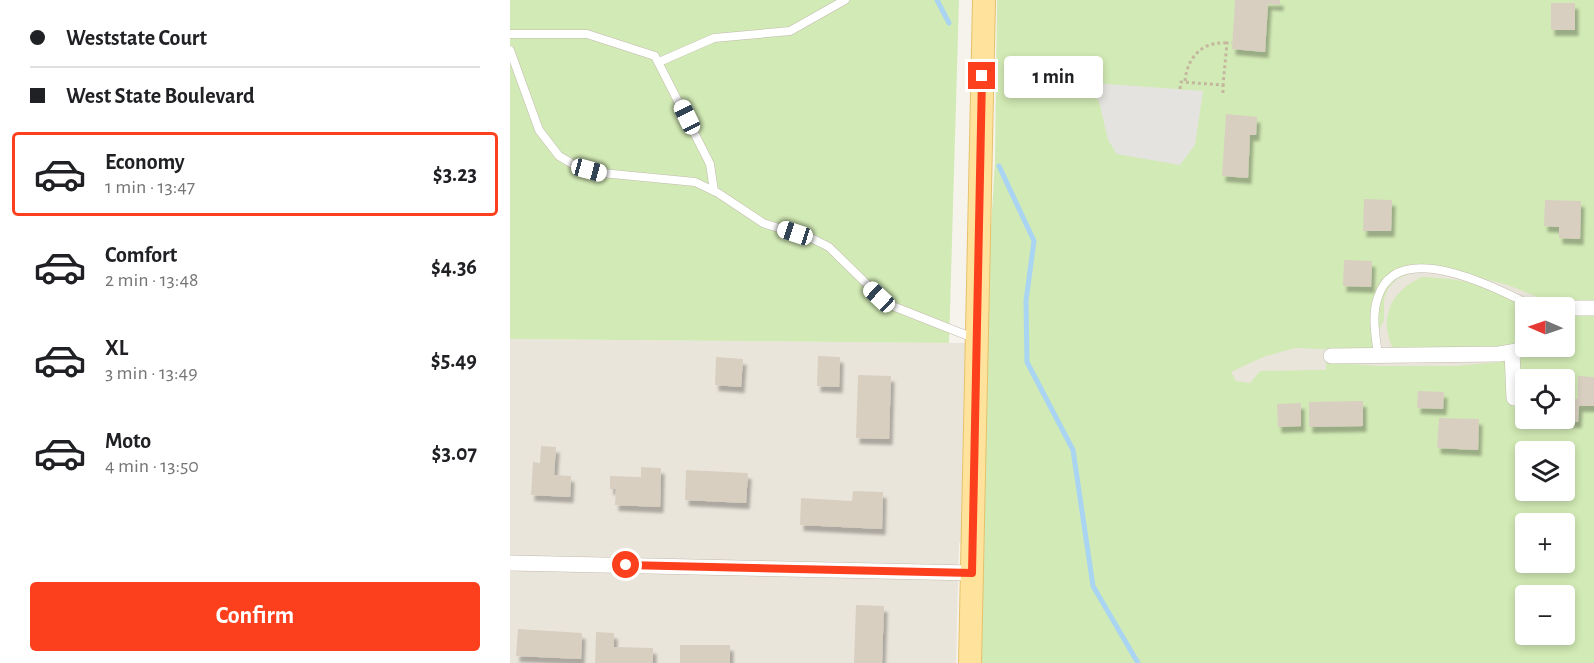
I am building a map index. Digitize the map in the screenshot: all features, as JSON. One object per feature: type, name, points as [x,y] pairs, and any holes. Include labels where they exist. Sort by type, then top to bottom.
[{"type":"main road","points":[[970,663],[984,0]]},
{"type":"street","points":[[1575,308],[1594,308]]},
{"type":"street","points":[[1330,356],[1463,356],[1515,349]]},
{"type":"street","points":[[1514,398],[1518,357]]},
{"type":"street","points":[[510,563],[972,573]]},
{"type":"lane","points":[[659,62],[714,38],[790,31],[845,0]]},
{"type":"lane","points":[[510,34],[587,34],[655,56],[710,164],[714,190]]},
{"type":"lane","points":[[510,50],[539,130],[559,156],[576,166],[602,173],[686,181],[714,190],[763,223],[811,238],[829,248],[879,297],[895,307],[977,339]]},
{"type":"lane","points":[[1378,356],[1374,327],[1377,298],[1387,280],[1412,268],[1447,270],[1489,285],[1515,298]]},
{"type":"path","points":[[1223,93],[1227,43]]},
{"type":"path","points":[[1185,82],[1188,66],[1196,54],[1208,45],[1232,43]]},
{"type":"path","points":[[1180,89],[1181,82],[1223,85]]},
{"type":"shaded area","points":[[1594,0],[1594,663],[990,543],[959,543],[956,663],[510,663],[510,339],[965,343],[961,528],[977,339]]},
{"type":"shaded area","points":[[1080,82],[1203,91],[1195,145],[1180,165],[1117,154],[1108,140],[1099,101]]},
{"type":"green space","points":[[510,0],[959,0],[949,343],[510,339]]},
{"type":"green space","points":[[997,0],[1594,0],[1594,301],[1575,301],[1575,297],[1538,297],[1508,285],[1430,265],[1397,279],[1388,289],[1384,299],[1384,320],[1377,333],[1379,346],[1370,351],[1295,348],[1263,357],[1231,372],[1236,381],[1250,383],[1260,371],[1326,370],[1326,362],[1377,366],[1456,366],[1500,362],[1515,354],[1515,357],[1575,357],[1575,311],[1594,309],[1594,663],[981,663],[988,279],[995,161]]},
{"type":"green space","points":[[1422,277],[1449,279],[1478,284],[1505,295],[1515,301],[1515,343],[1508,350],[1393,349],[1387,316],[1395,297]]},
{"type":"building","points":[[1235,0],[1280,0],[1280,5],[1268,4],[1265,52],[1232,49]]},
{"type":"building","points":[[1551,3],[1575,3],[1575,30],[1551,30]]},
{"type":"building","points":[[1226,114],[1257,117],[1256,135],[1250,135],[1248,178],[1222,176]]},
{"type":"building","points":[[1364,199],[1392,200],[1391,231],[1363,231]]},
{"type":"building","points":[[1545,200],[1581,201],[1580,239],[1559,238],[1559,227],[1544,226]]},
{"type":"building","points":[[1344,260],[1372,261],[1371,287],[1343,286]]},
{"type":"building","points":[[818,356],[840,357],[839,387],[817,386]]},
{"type":"building","points":[[716,357],[743,359],[741,387],[715,385]]},
{"type":"building","points":[[858,375],[891,376],[889,439],[856,438]]},
{"type":"building","points":[[1578,376],[1594,377],[1594,406],[1579,406],[1578,422],[1575,422],[1575,399],[1578,399]]},
{"type":"building","points":[[1418,391],[1444,392],[1443,409],[1417,408]]},
{"type":"building","points":[[1363,401],[1363,426],[1309,427],[1309,402]]},
{"type":"building","points":[[1301,403],[1301,426],[1278,427],[1277,404]]},
{"type":"building","points":[[1439,418],[1479,419],[1478,450],[1437,448]]},
{"type":"building","points":[[541,446],[556,447],[554,475],[571,476],[570,497],[531,495],[533,462],[540,463]]},
{"type":"building","points":[[641,467],[661,468],[660,507],[615,505],[616,489],[610,489],[610,476],[641,477]]},
{"type":"building","points":[[686,470],[748,473],[746,503],[685,500]]},
{"type":"building","points":[[853,491],[883,492],[882,529],[800,525],[801,498],[852,501]]},
{"type":"building","points":[[856,605],[884,606],[882,663],[854,663]]},
{"type":"building","points":[[518,629],[582,633],[581,659],[516,656]]},
{"type":"building","points":[[596,632],[614,633],[614,647],[653,648],[653,663],[595,663]]},
{"type":"building","points":[[680,645],[730,645],[730,663],[680,663]]},
{"type":"waterway","points":[[937,0],[949,23]]},
{"type":"waterway","points":[[999,166],[1034,241],[1026,301],[1027,362],[1073,450],[1093,586],[1138,663]]},
{"type":"route","points":[[626,565],[972,573],[982,76]]}]
